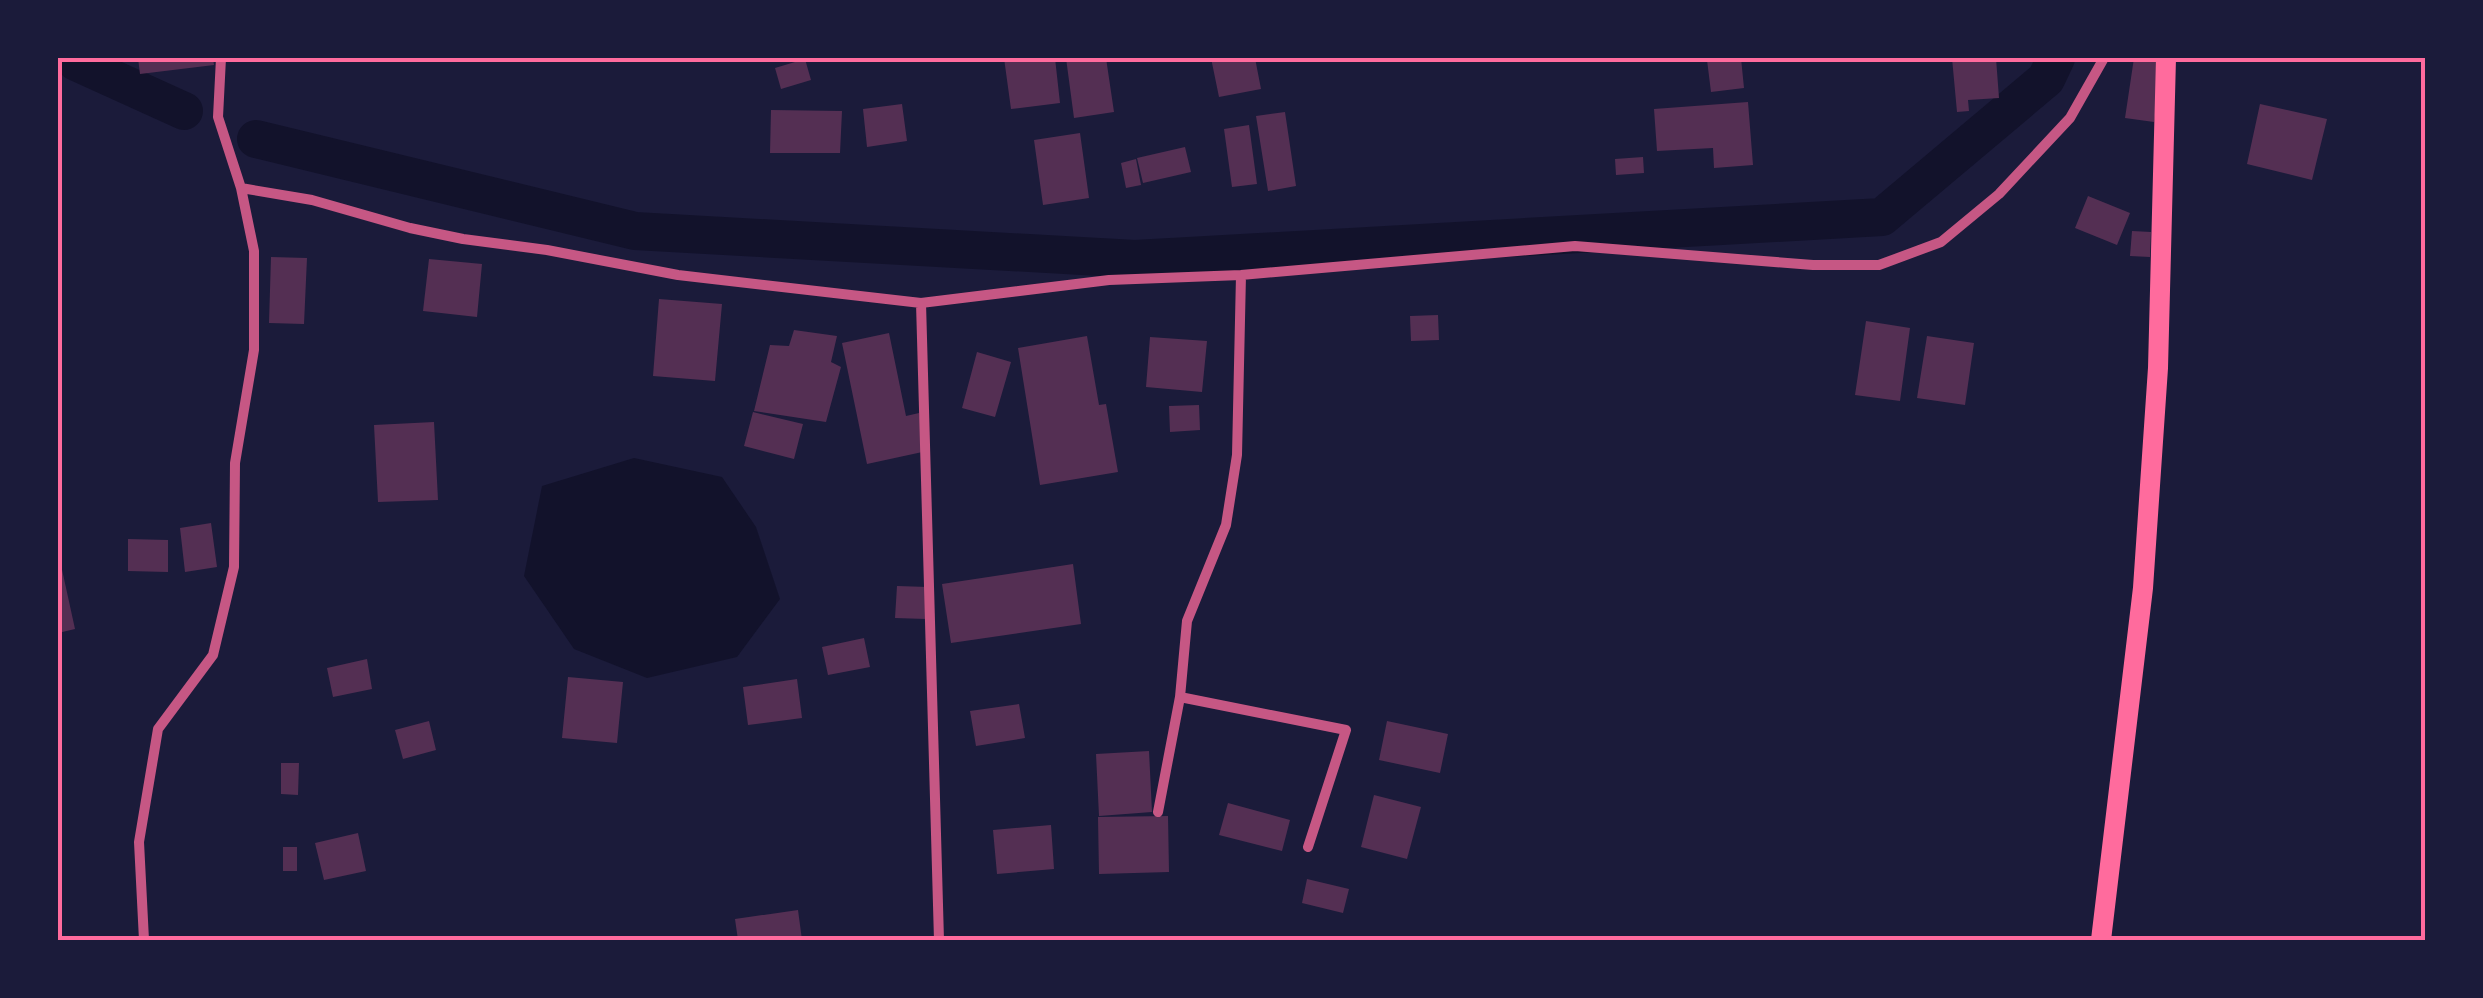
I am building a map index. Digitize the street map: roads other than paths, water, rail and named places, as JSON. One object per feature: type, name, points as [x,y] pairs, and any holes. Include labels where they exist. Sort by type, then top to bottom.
[{"type":"main road","points":[[2101,940],[2143,588],[2158,368],[2166,58]]},
{"type":"street","points":[[144,940],[139,842],[158,729],[214,654],[234,567],[235,463],[254,350],[254,251],[242,188],[218,117],[222,58]]},
{"type":"street","points":[[242,188],[312,200],[463,239],[547,250],[678,275],[920,304],[1109,280],[1241,275],[1574,246],[1812,264],[1878,264],[1941,242],[1999,194],[2070,118],[2104,58]]},
{"type":"street","points":[[1158,812],[1180,697],[1187,622],[1226,525],[1237,455],[1241,275]]},
{"type":"street","points":[[920,304],[939,940]]},
{"type":"street","points":[[1180,697],[1346,730],[1308,847]]},
{"type":"waterway","points":[[74,58],[184,111]]},
{"type":"waterway","points":[[256,139],[635,231],[1135,259],[1882,217],[2046,79],[2056,58]]}]
